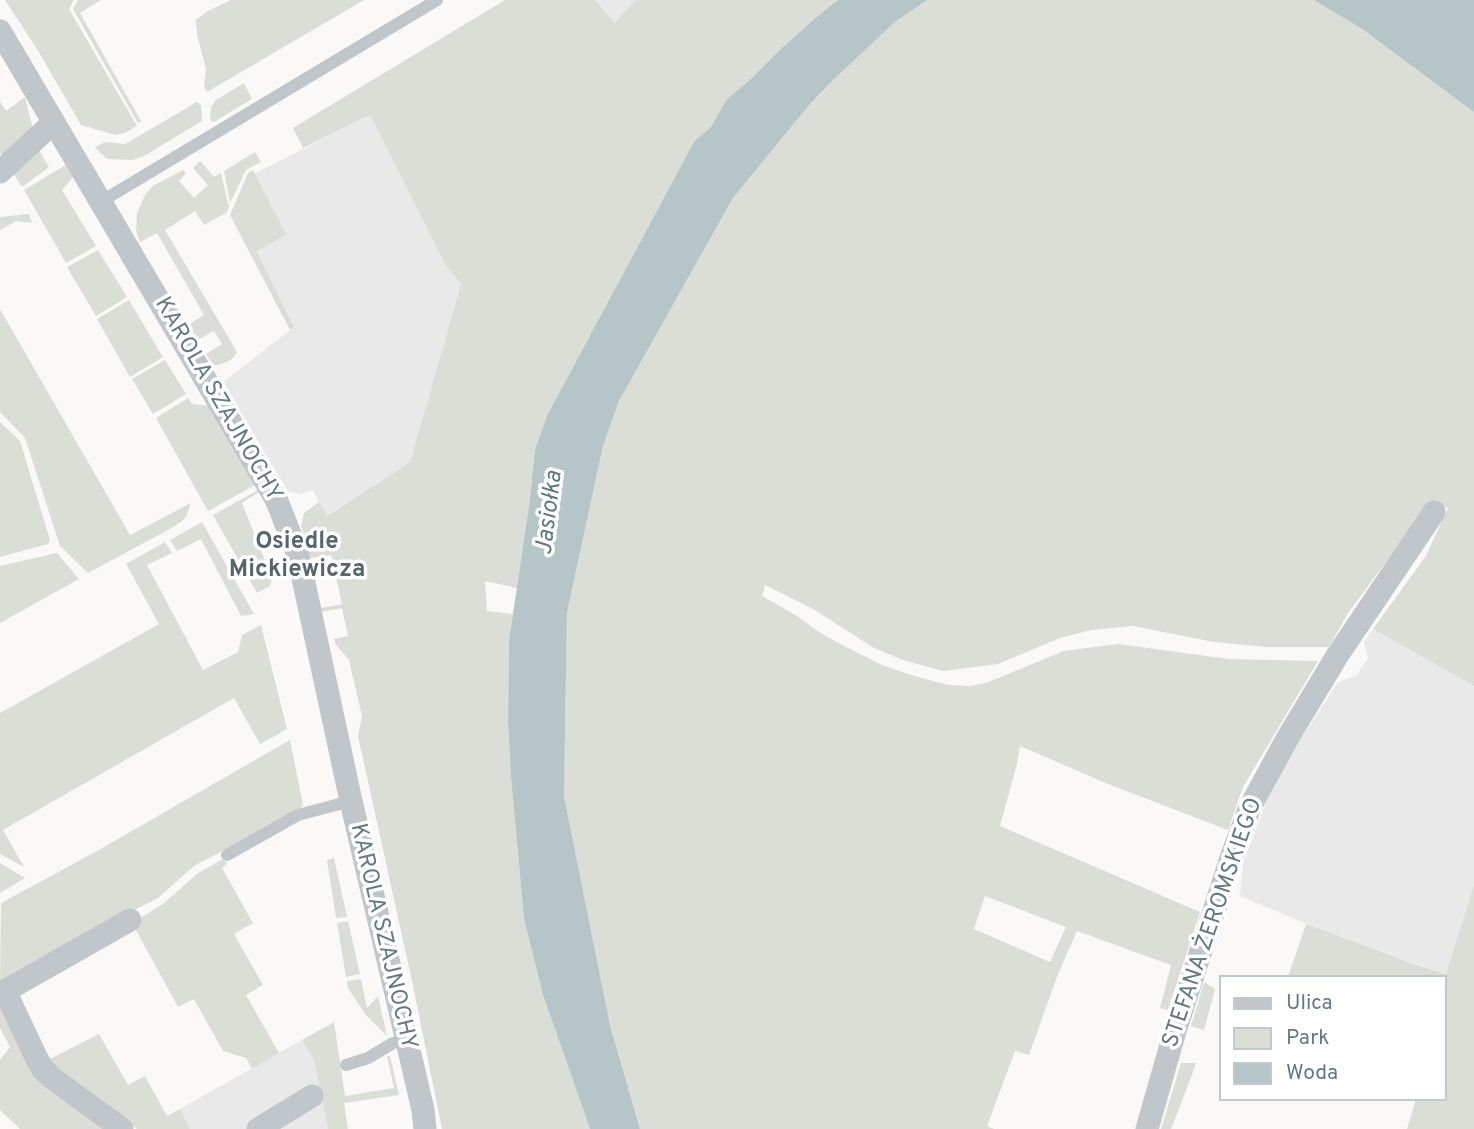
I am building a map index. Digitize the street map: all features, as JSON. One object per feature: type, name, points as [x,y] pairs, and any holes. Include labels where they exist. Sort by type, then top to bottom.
[{"type":"street","name":"KAROLA SZAJNOCHY","points":[[0,32],[277,500],[298,555],[351,801],[423,1110],[425,1129]]},
{"type":"street","points":[[0,172],[54,122]]},
{"type":"street","name":"STEFANA ŻEROMSKIEGO","points":[[1147,1129],[1175,1031],[1250,807],[1287,739],[1338,656],[1434,512]]},
{"type":"street","points":[[122,1129],[52,1078],[44,1069],[3,992],[130,920]]},
{"type":"street","points":[[258,1129],[312,1096]]},
{"type":"lane","points":[[102,201],[438,0]]},
{"type":"lane","points":[[227,855],[298,815],[351,801]]},
{"type":"lane","points":[[346,1065],[368,1058],[384,1047],[405,1040]]},
{"type":"shaded area","points":[[595,0],[635,0],[615,23]]},
{"type":"shaded area","points":[[370,115],[446,266],[461,284],[410,462],[326,516],[313,490],[300,494],[288,492],[223,382],[294,327],[257,250],[286,235],[254,174]]},
{"type":"shaded area","points":[[1373,629],[1474,686],[1474,884],[1446,974],[1345,940],[1240,896],[1243,862],[1273,785],[1338,682],[1357,675],[1368,658],[1364,642]]},
{"type":"shaded area","points":[[302,1040],[314,1060],[328,1129],[190,1129],[180,1109]]},
{"type":"green space","points":[[5,0],[74,0],[69,9],[137,126],[115,135],[81,125]]},
{"type":"green space","points":[[78,0],[101,0],[80,13],[141,121],[138,123],[73,9]]},
{"type":"green space","points":[[231,0],[364,0],[207,92],[204,86],[206,69],[196,20]]},
{"type":"green space","points":[[505,0],[595,0],[615,23],[635,0],[838,0],[727,99],[711,127],[694,143],[535,450],[517,588],[485,581],[487,611],[513,614],[509,641],[508,722],[524,919],[543,995],[590,1129],[442,1129],[358,736],[362,716],[349,660],[334,639],[348,636],[342,608],[322,612],[321,608],[342,604],[331,555],[311,558],[301,526],[304,513],[319,502],[327,516],[410,462],[461,284],[446,266],[370,115],[303,148],[293,128]]},
{"type":"green space","points":[[927,0],[1314,0],[1362,29],[1474,112],[1474,686],[1373,629],[1426,556],[1448,508],[1437,505],[1421,515],[1348,613],[1329,647],[1267,647],[1214,642],[1133,626],[1091,630],[1060,638],[998,664],[943,671],[903,660],[874,648],[813,609],[765,585],[762,596],[822,634],[882,665],[948,685],[969,686],[986,683],[1064,651],[1118,644],[1229,659],[1318,661],[1243,787],[1228,830],[1108,784],[1020,746],[1000,826],[1200,912],[1168,1010],[1160,1008],[1171,965],[1077,931],[1058,974],[1029,1055],[1015,1051],[987,1126],[994,1129],[640,1129],[610,1025],[564,796],[567,613],[603,446],[619,401],[733,198],[810,104],[895,22]],"holes":[[[985,896],[1066,927],[1050,962],[974,929]]]},
{"type":"green space","points":[[244,83],[252,99],[214,122],[210,120],[211,107],[216,100]]},
{"type":"green space","points":[[25,97],[34,133],[2,156],[0,102],[6,111]]},
{"type":"green space","points":[[197,102],[201,105],[202,121],[144,156],[132,160],[107,159],[95,147],[105,142],[125,144]]},
{"type":"green space","points":[[38,148],[49,167],[22,187],[10,168]]},
{"type":"green space","points":[[255,152],[261,162],[246,170],[230,203],[224,171]]},
{"type":"green space","points":[[200,161],[214,177],[221,173],[229,207],[226,213],[204,225],[195,211],[165,230],[237,352],[229,361],[218,365],[213,365],[206,354],[222,344],[214,331],[198,340],[188,325],[204,315],[157,233],[140,242],[136,231],[137,213],[146,193],[153,186],[183,170],[186,173],[179,181],[194,198],[208,185],[193,168]]},
{"type":"green space","points":[[66,165],[73,177],[62,190],[96,246],[66,263],[24,190]]},
{"type":"green space","points":[[253,170],[286,235],[257,251],[294,327],[290,330],[230,215],[248,173]]},
{"type":"green space","points":[[29,214],[32,223],[16,221],[0,230],[0,217]]},
{"type":"green space","points":[[98,250],[127,297],[96,316],[67,267]]},
{"type":"green space","points":[[129,300],[163,357],[130,377],[97,319]]},
{"type":"green space","points":[[0,309],[130,535],[191,503],[181,522],[88,573],[60,546],[25,438],[0,412]]},
{"type":"green space","points":[[165,360],[186,394],[153,414],[132,379]]},
{"type":"green space","points":[[188,398],[192,404],[211,406],[255,485],[208,511],[156,418]]},
{"type":"green space","points":[[0,422],[20,441],[50,540],[48,544],[0,557]]},
{"type":"green space","points":[[258,490],[259,492],[242,503],[272,578],[270,586],[257,593],[213,515]]},
{"type":"green space","points":[[202,522],[254,614],[241,616],[201,539],[177,551],[170,540]]},
{"type":"green space","points":[[165,542],[172,553],[147,565],[203,670],[238,652],[242,635],[261,625],[287,729],[260,744],[234,698],[3,830],[24,867],[0,854],[0,713],[159,624],[126,564]]},
{"type":"green space","points":[[57,553],[79,579],[0,623],[0,566]]},
{"type":"green space","points":[[290,740],[303,805],[298,811],[194,866],[158,898],[31,963],[0,985],[1,903]]},
{"type":"green space","points":[[334,858],[347,917],[336,918],[327,860]]},
{"type":"green space","points":[[223,859],[227,864],[222,868],[253,923],[234,934],[263,985],[246,995],[279,1053],[252,1069],[246,1058],[223,1051],[194,999],[178,1007],[132,923],[163,904],[198,873]]},
{"type":"green space","points":[[0,863],[25,878],[0,893]]},
{"type":"green space","points":[[1474,884],[1474,1129],[1407,1129],[1415,1101],[1446,1101],[1446,975],[1289,975],[1306,924],[1446,974]]},
{"type":"green space","points":[[348,921],[360,974],[346,977],[337,923]]},
{"type":"green space","points":[[361,979],[367,1008],[378,996],[387,1036],[365,1014],[348,988],[347,981]]},
{"type":"green space","points":[[1204,982],[1215,989],[1204,1030],[1191,1026]]},
{"type":"green space","points":[[0,1001],[36,1064],[115,1129],[20,1129],[0,1110],[0,1060],[10,1047],[0,1028]]},
{"type":"green space","points":[[334,1022],[345,1096],[394,1088],[387,1056],[390,1056],[399,1095],[344,1103],[348,1129],[328,1129],[314,1060],[302,1040]]},
{"type":"green space","points":[[99,1034],[128,1085],[145,1076],[167,1116],[180,1109],[190,1129],[137,1129],[52,1066],[48,1060]]},
{"type":"green space","points":[[1181,1063],[1196,1063],[1171,1129],[1161,1129]]},
{"type":"water","name":"Jasiołka","points":[[838,0],[927,0],[895,22],[832,81],[733,198],[619,401],[603,446],[567,613],[564,796],[610,1025],[640,1129],[590,1129],[543,995],[524,919],[511,777],[508,722],[509,641],[535,450],[547,416],[694,142],[711,127],[727,99]]},
{"type":"water","points":[[1314,0],[1474,0],[1474,112],[1362,29]]},
{"type":"district","name":"Osiedle Mickiewicza","points":[[297,557]]}]
